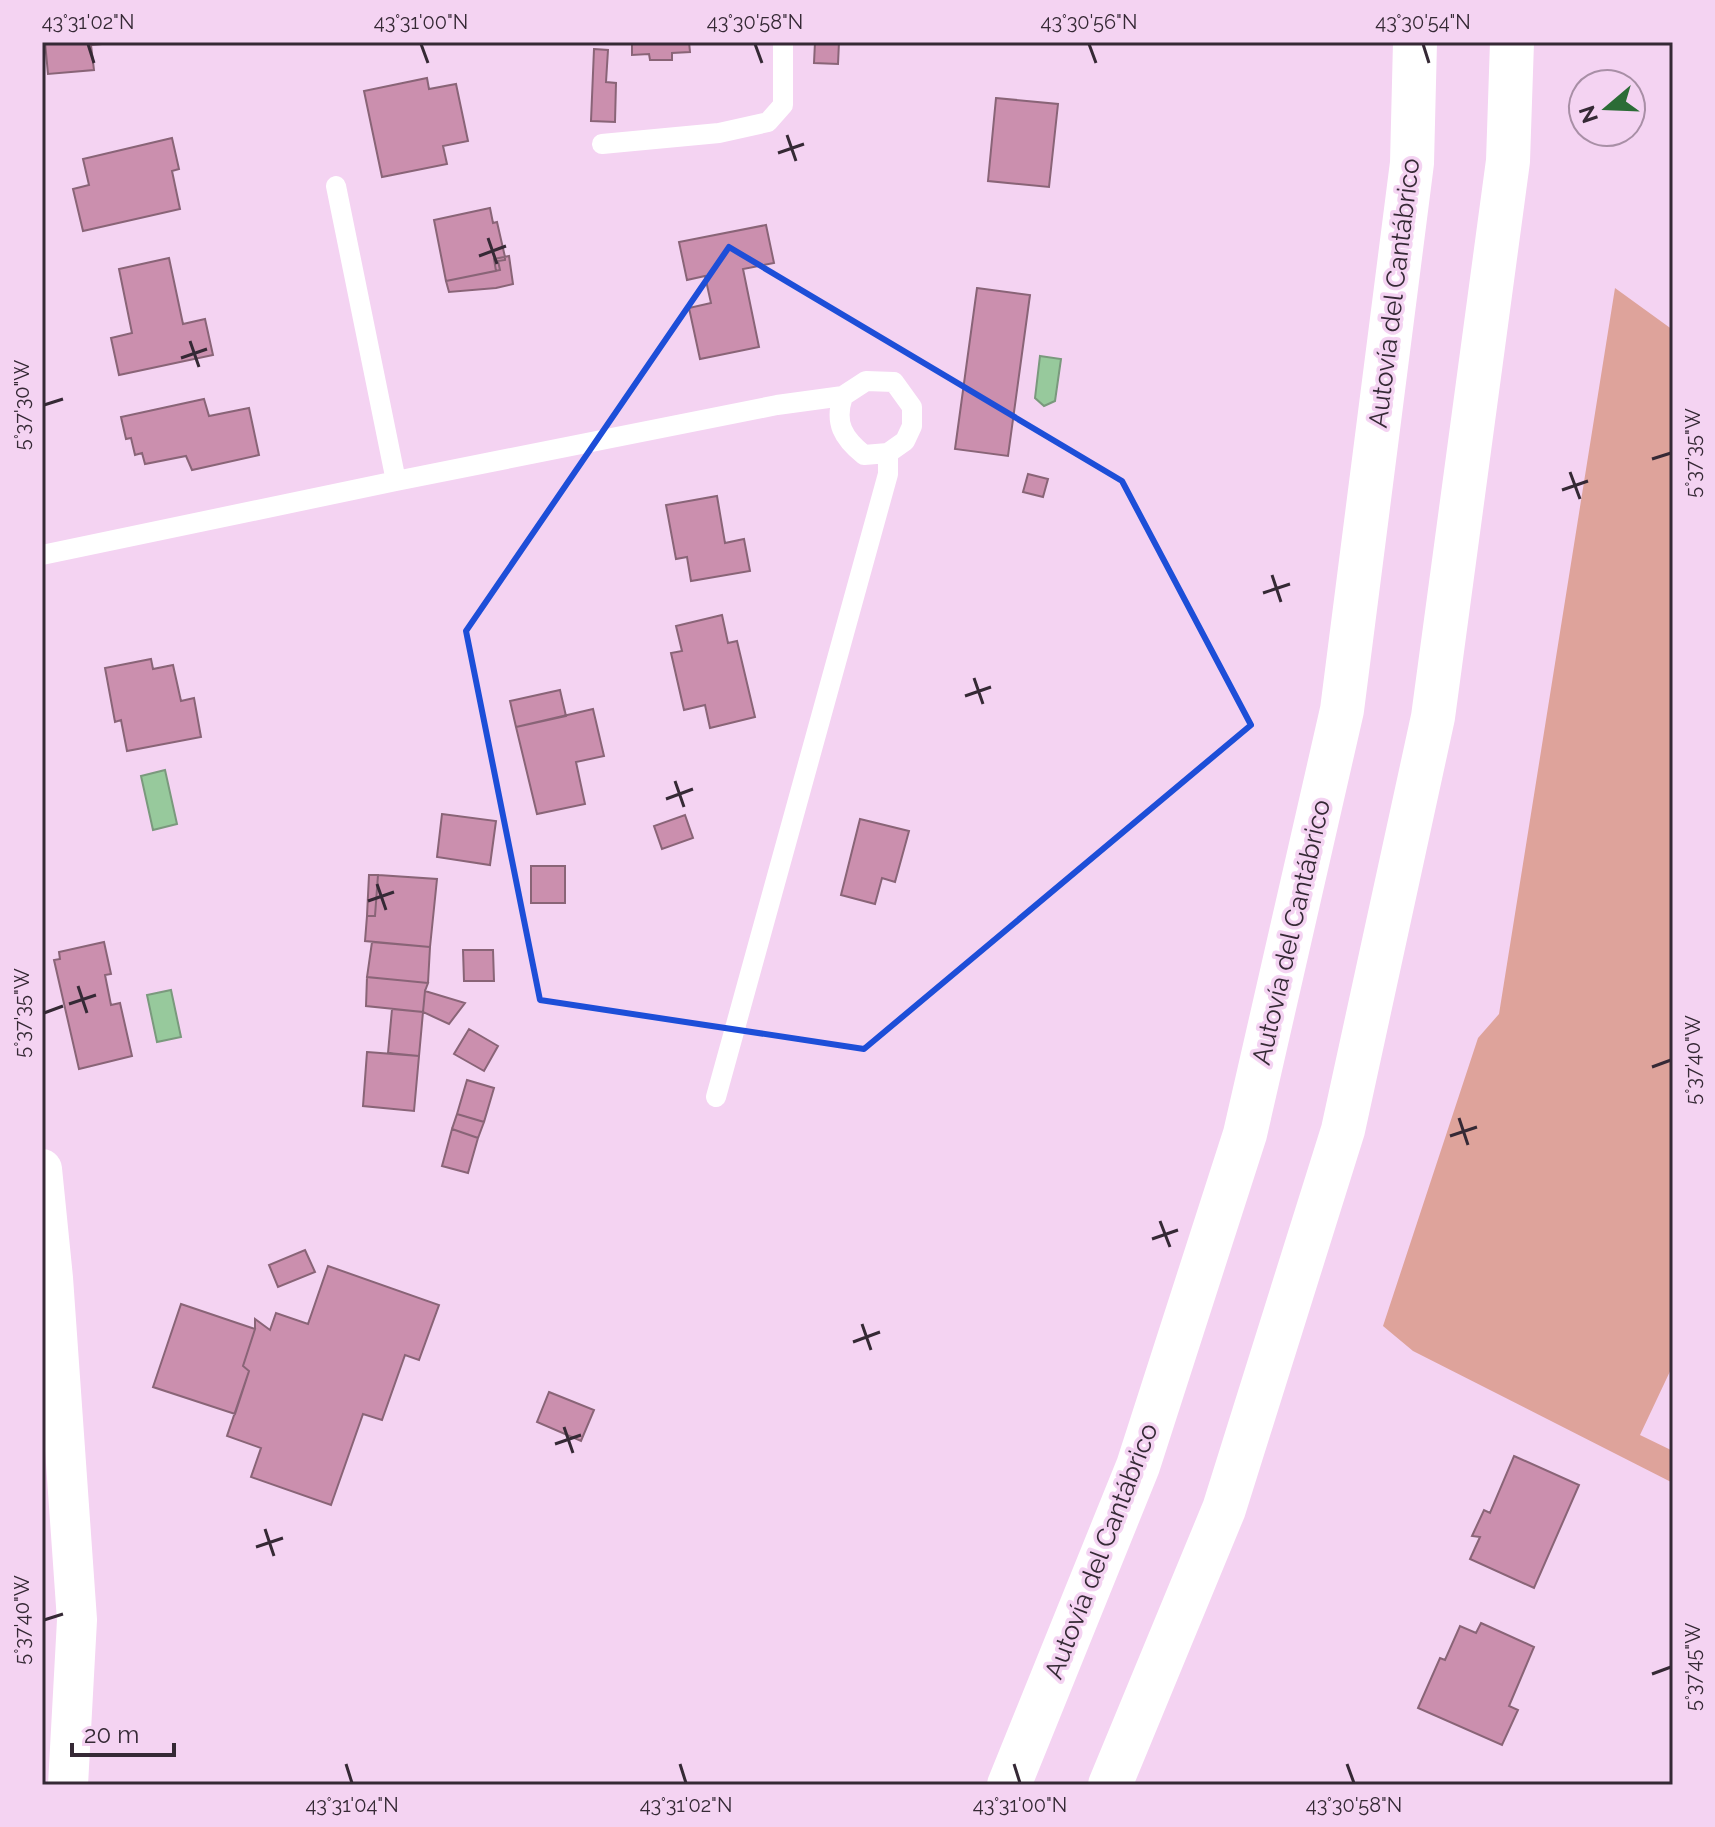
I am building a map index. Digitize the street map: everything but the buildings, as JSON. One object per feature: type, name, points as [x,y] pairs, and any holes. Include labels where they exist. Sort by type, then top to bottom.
[{"type":"highway","name":"Autovía del Cantábrico","points":[[1009,1785],[1138,1466],[1248,1119],[1342,710],[1412,163],[1415,42]]},
{"type":"highway","points":[[1110,1785],[1224,1509],[1343,1130],[1433,717],[1508,161],[1512,42]]},
{"type":"street","points":[[42,1169],[53,1278],[77,1620],[68,1785]]},
{"type":"lane","points":[[602,144],[719,133],[768,122],[783,105],[783,42]]},
{"type":"lane","points":[[336,186],[396,481]]},
{"type":"lane","points":[[42,555],[777,405],[843,396],[866,381],[894,382],[912,407],[912,426],[905,441],[888,453],[864,455],[850,443],[841,429],[839,408],[843,396]]},
{"type":"lane","points":[[716,1097],[888,474],[888,453]]},
{"type":"highlighted area","points":[[729,247],[1122,481],[1251,725],[864,1049],[540,1000],[466,631]]},
{"type":"shaded area","points":[[1615,288],[1673,330],[1673,1365],[1640,1435],[1673,1451],[1673,1483],[1413,1351],[1383,1326],[1478,1038],[1499,1014]]},
{"type":"shaded area","points":[[1040,356],[1061,359],[1055,401],[1044,406],[1035,398]]},
{"type":"shaded area","points":[[165,770],[177,824],[153,830],[141,776]]},
{"type":"shaded area","points":[[171,990],[181,1037],[157,1042],[147,995]]}]
